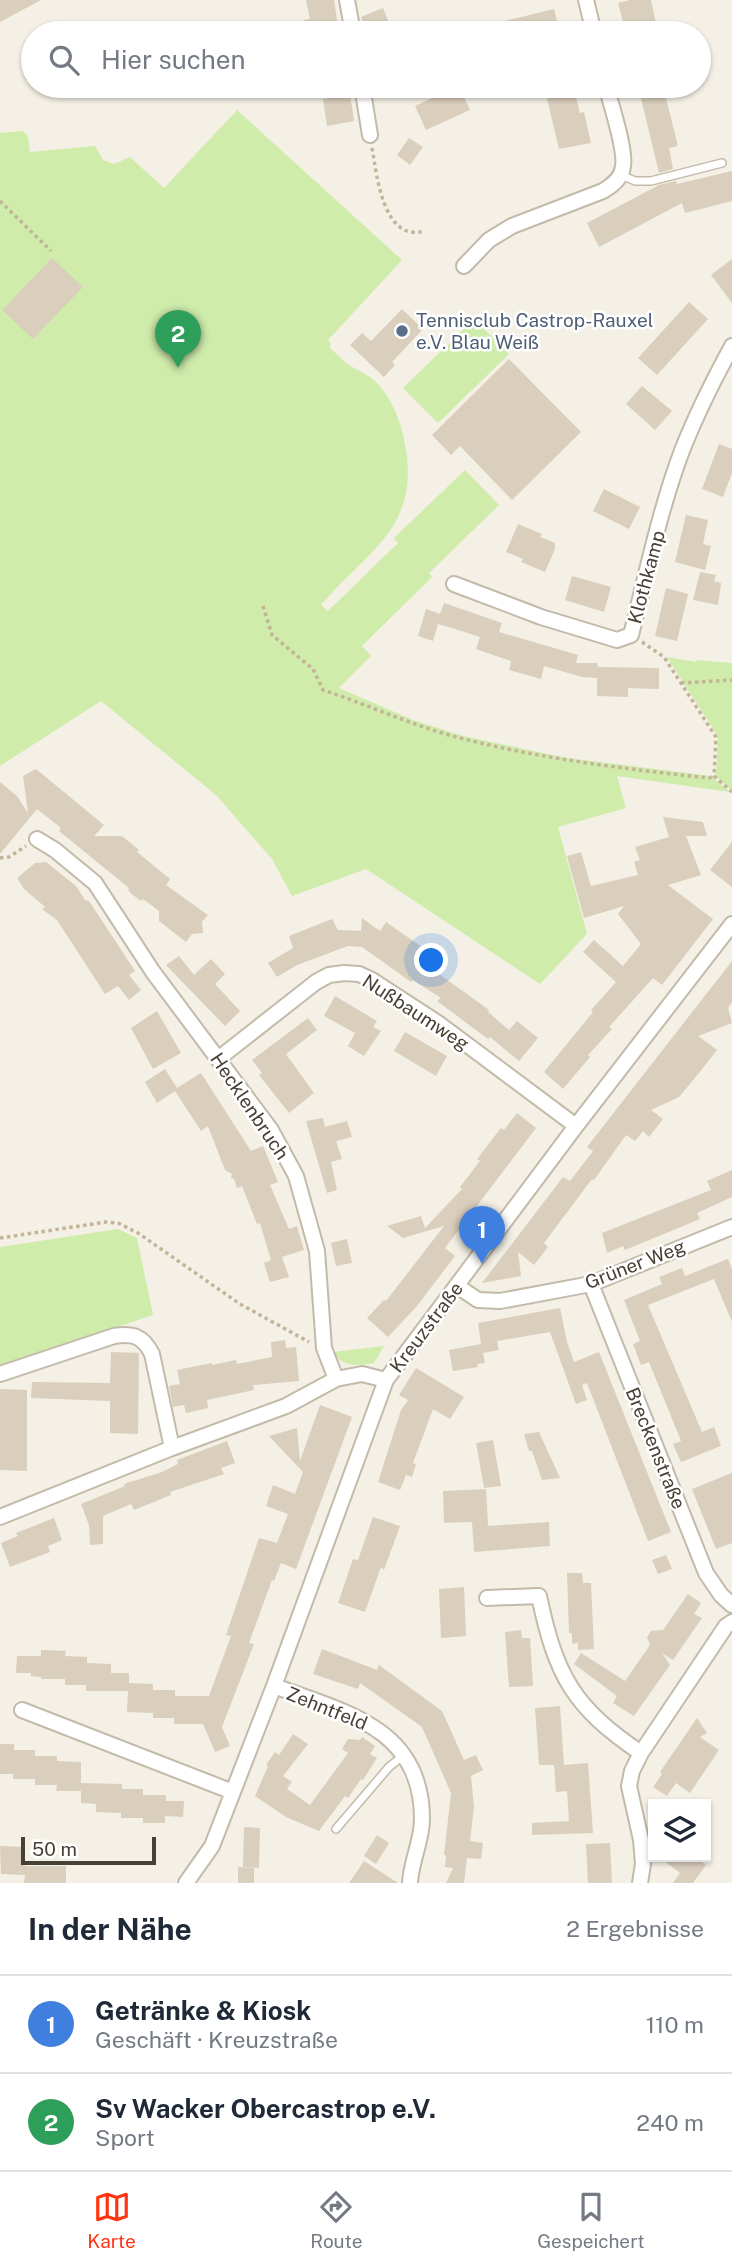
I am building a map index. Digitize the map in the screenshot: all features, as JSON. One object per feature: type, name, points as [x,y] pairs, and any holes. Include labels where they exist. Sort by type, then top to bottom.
[{"type":"street","points":[[347,0],[350,21]]},
{"type":"street","points":[[586,0],[591,21]]},
{"type":"street","points":[[364,98],[370,135]]},
{"type":"street","points":[[464,266],[489,240],[512,226],[603,191],[614,184],[621,175],[624,159],[609,98]]},
{"type":"street","name":"Klothkamp","points":[[454,584],[541,617],[617,640],[631,635],[682,450],[709,387],[732,346]]},
{"type":"street","name":"Hecklenbruch","points":[[37,839],[55,850],[95,883],[153,972],[271,1130],[296,1176],[317,1251],[324,1348],[336,1379]]},
{"type":"street","name":"Kreuzstraße","points":[[186,1883],[212,1846],[274,1686],[386,1380],[576,1126],[732,925]]},
{"type":"street","name":"Nußbaumweg","points":[[218,1059],[316,982],[329,975],[359,974],[372,979],[439,1023],[576,1126]]},
{"type":"street","name":"Grüner Weg","points":[[457,1286],[478,1300],[500,1301],[591,1284],[732,1227]]},
{"type":"street","name":"Breckenstraße","points":[[591,1284],[706,1573],[721,1595],[732,1605]]},
{"type":"street","points":[[0,1374],[114,1336],[137,1336],[147,1343],[152,1354],[172,1448]]},
{"type":"street","points":[[0,1517],[286,1406],[336,1379],[362,1374],[386,1380]]},
{"type":"street","points":[[487,1598],[539,1596],[558,1664],[578,1699],[600,1724],[641,1753]]},
{"type":"street","points":[[640,1883],[643,1864],[641,1840],[629,1786],[632,1771],[641,1753],[726,1626],[732,1622]]},
{"type":"street","name":"Zehntfeld","points":[[274,1686],[357,1716],[384,1732],[404,1754],[416,1777],[422,1822],[407,1882]]},
{"type":"street","points":[[22,1710],[233,1792]]},
{"type":"lane","points":[[621,175],[635,181],[650,181],[722,163]]},
{"type":"lane","points":[[337,1829],[389,1767],[404,1754]]},
{"type":"path","points":[[370,135],[380,191],[390,218],[408,232],[417,234],[425,231]]},
{"type":"path","points":[[0,201],[51,251]]},
{"type":"path","points":[[263,606],[272,635],[313,669],[323,690],[460,738],[567,761],[709,778],[713,776]]},
{"type":"path","points":[[631,635],[664,657],[716,737],[713,776]]},
{"type":"path","points":[[681,683],[732,680]]},
{"type":"path","points":[[713,776],[732,792]]},
{"type":"path","points":[[0,858],[9,857],[37,839]]},
{"type":"path","points":[[0,1238],[93,1224],[118,1223],[138,1233],[268,1321],[324,1348]]},
{"type":"green space","points":[[237,110],[402,260],[328,340],[331,344],[329,347],[349,365],[382,388],[391,403],[405,444],[408,473],[405,497],[398,518],[386,536],[321,605],[328,611],[398,543],[394,538],[465,470],[499,505],[429,573],[432,577],[362,646],[371,656],[339,688],[413,720],[463,736],[567,758],[711,776],[730,792],[617,776],[626,808],[558,827],[587,934],[540,984],[366,869],[292,896],[272,859],[216,795],[101,701],[0,766],[0,133],[23,131],[28,136],[30,152],[95,146],[103,160],[114,164],[130,157],[164,188]]},
{"type":"green space","points":[[474,319],[509,354],[438,423],[403,388]]},
{"type":"green space","points":[[667,657],[696,662],[732,663],[732,791],[716,777],[718,736]]},
{"type":"green space","points":[[118,1229],[137,1238],[153,1315],[0,1366],[0,1247]]},
{"type":"green space","points":[[384,1346],[374,1363],[368,1364],[346,1363],[333,1352]]},
{"type":"building","points":[[0,0],[41,0],[0,22]]},
{"type":"building","points":[[306,0],[334,0],[337,21],[304,21],[310,19]]},
{"type":"building","points":[[651,0],[655,21],[623,21],[618,3]]},
{"type":"building","points":[[383,8],[388,21],[363,21],[361,17]]},
{"type":"building","points":[[554,9],[557,21],[505,21]]},
{"type":"building","points":[[351,98],[354,121],[327,126],[323,99]]},
{"type":"building","points":[[432,98],[464,98],[470,110],[426,130],[415,106]]},
{"type":"building","points":[[547,98],[576,98],[580,113],[584,112],[591,143],[559,149]]},
{"type":"building","points":[[641,98],[666,98],[678,146],[669,148],[673,169],[659,173]]},
{"type":"building","points":[[409,138],[423,147],[410,165],[397,155]]},
{"type":"building","points":[[732,171],[732,201],[685,213],[682,203],[599,247],[587,223],[659,185],[676,181],[677,184]]},
{"type":"building","points":[[52,258],[83,287],[33,339],[2,310]]},
{"type":"building","points":[[732,259],[732,303],[711,275]]},
{"type":"building","points":[[689,302],[708,319],[657,375],[638,358]]},
{"type":"building","points":[[402,309],[423,329],[392,362],[395,365],[384,377],[350,345],[362,333],[371,341]]},
{"type":"building","points":[[509,359],[581,432],[512,500],[460,446],[451,455],[432,435]]},
{"type":"building","points":[[642,386],[672,411],[655,430],[626,404]]},
{"type":"building","points":[[719,444],[732,449],[732,473],[723,497],[702,489]]},
{"type":"building","points":[[604,489],[640,507],[629,529],[593,511]]},
{"type":"building","points":[[686,515],[708,520],[703,544],[711,546],[705,570],[675,562]]},
{"type":"building","points":[[518,524],[555,543],[545,572],[506,552]]},
{"type":"building","points":[[700,572],[716,575],[714,581],[721,583],[718,605],[693,600]]},
{"type":"building","points":[[572,576],[611,587],[604,612],[565,600]]},
{"type":"building","points":[[666,588],[688,594],[677,641],[655,636]]},
{"type":"building","points":[[444,603],[502,623],[499,632],[578,655],[576,663],[597,663],[598,667],[659,668],[659,689],[628,688],[628,697],[597,696],[597,678],[582,677],[544,666],[541,679],[509,670],[511,661],[476,649],[480,637],[438,624],[433,641],[418,636],[426,609],[440,614]]},
{"type":"building","points":[[36,769],[104,825],[94,836],[122,836],[170,879],[166,885],[208,915],[202,922],[203,933],[192,934],[186,942],[159,921],[159,911],[133,895],[129,888],[59,831],[61,828],[37,809],[0,854],[0,782],[17,796],[28,813],[23,776]]},
{"type":"building","points":[[663,817],[703,822],[707,836],[686,836],[701,875],[668,885],[713,919],[662,985],[653,978],[609,1027],[612,1029],[588,1055],[590,1057],[563,1089],[544,1072],[616,982],[583,952],[594,940],[623,966],[641,944],[618,914],[624,906],[584,918],[567,856],[581,852],[591,886],[638,875],[634,862],[640,860],[635,847],[669,837]]},
{"type":"building","points":[[732,842],[732,887],[710,870]]},
{"type":"building","points":[[46,862],[76,886],[85,900],[89,901],[135,971],[129,975],[141,990],[129,1000],[118,986],[105,994],[57,920],[42,909],[45,907],[24,889],[17,878],[35,863]]},
{"type":"building","points":[[362,918],[380,931],[386,922],[435,956],[428,966],[489,1010],[488,1012],[509,1030],[517,1021],[538,1038],[519,1061],[490,1037],[488,1039],[437,1001],[441,998],[413,980],[411,982],[362,947],[348,946],[297,965],[277,977],[268,963],[293,948],[289,936],[332,919],[338,930],[361,931]]},
{"type":"building","points":[[179,956],[194,975],[211,959],[225,974],[215,984],[240,1011],[225,1026],[166,965]]},
{"type":"building","points":[[732,961],[732,1002],[728,1008],[732,1023],[698,1036],[717,1050],[679,1097],[651,1110],[663,1119],[649,1137],[643,1131],[635,1141],[626,1135],[544,1243],[548,1247],[534,1265],[518,1252],[521,1276],[482,1283],[563,1177],[570,1181],[593,1151],[587,1147]]},
{"type":"building","points":[[335,996],[377,1021],[373,1027],[381,1031],[364,1056],[348,1046],[355,1033],[324,1016]]},
{"type":"building","points":[[157,1011],[181,1053],[153,1069],[131,1028]]},
{"type":"building","points":[[308,1018],[317,1030],[286,1054],[314,1093],[289,1113],[259,1075],[262,1073],[252,1060]]},
{"type":"building","points":[[405,1032],[447,1056],[436,1076],[394,1051]]},
{"type":"building","points":[[165,1069],[177,1088],[201,1073],[251,1151],[263,1146],[278,1182],[270,1185],[289,1229],[297,1226],[304,1250],[282,1257],[289,1277],[270,1282],[264,1263],[271,1260],[260,1223],[257,1224],[242,1186],[237,1188],[231,1178],[232,1174],[225,1170],[208,1126],[201,1131],[175,1091],[157,1103],[145,1082]]},
{"type":"building","points":[[517,1113],[536,1128],[445,1248],[455,1256],[417,1306],[388,1337],[367,1318],[386,1301],[444,1226],[403,1238],[387,1226],[421,1216],[425,1228],[462,1189],[460,1187],[480,1161],[477,1159],[501,1128],[504,1130]]},
{"type":"building","points":[[323,1118],[325,1127],[347,1121],[352,1137],[336,1141],[342,1159],[331,1162],[337,1190],[327,1193],[306,1121]]},
{"type":"building","points":[[732,1170],[732,1197],[697,1213],[700,1219],[625,1250],[623,1246],[607,1253],[602,1233],[711,1190],[707,1181]]},
{"type":"building","points":[[347,1239],[352,1263],[336,1266],[331,1243]]},
{"type":"building","points":[[728,1259],[732,1269],[732,1322],[714,1279],[648,1305],[702,1432],[714,1427],[721,1446],[681,1462],[673,1444],[681,1441],[649,1362],[641,1365],[633,1344],[640,1341],[624,1300],[662,1284],[659,1277],[682,1268],[685,1276]]},
{"type":"building","points":[[560,1308],[574,1362],[599,1352],[671,1532],[648,1541],[587,1383],[582,1385],[587,1400],[576,1404],[550,1332],[497,1341],[499,1350],[483,1353],[485,1363],[477,1364],[478,1367],[453,1371],[449,1350],[481,1344],[478,1323]]},
{"type":"building","points":[[285,1340],[286,1348],[296,1347],[299,1381],[253,1385],[254,1390],[207,1400],[208,1408],[186,1413],[184,1405],[173,1407],[169,1386],[180,1384],[177,1370],[236,1360],[237,1364],[272,1357],[271,1342]]},
{"type":"building","points":[[111,1352],[139,1353],[138,1434],[110,1433],[110,1401],[31,1398],[32,1382],[110,1383]]},
{"type":"building","points":[[416,1368],[464,1397],[450,1419],[433,1409],[413,1463],[416,1464],[412,1477],[406,1475],[400,1490],[378,1482],[401,1410],[408,1400],[399,1395]]},
{"type":"building","points":[[0,1389],[27,1390],[27,1471],[0,1470]]},
{"type":"building","points":[[320,1405],[352,1417],[296,1569],[281,1563],[274,1581],[272,1580],[249,1643],[254,1644],[222,1727],[230,1746],[215,1752],[203,1724],[174,1724],[174,1718],[153,1718],[153,1713],[127,1712],[128,1691],[86,1691],[86,1685],[65,1685],[65,1679],[41,1679],[31,1676],[31,1673],[16,1673],[17,1656],[41,1656],[41,1650],[66,1651],[65,1656],[87,1657],[87,1663],[111,1664],[111,1673],[129,1673],[129,1683],[153,1684],[153,1690],[175,1690],[175,1696],[209,1696],[231,1636],[226,1635],[259,1538],[277,1543],[288,1514],[266,1506],[273,1485],[295,1494],[303,1472],[269,1436],[297,1428],[300,1461]]},
{"type":"building","points":[[539,1432],[560,1478],[542,1480],[524,1434]]},
{"type":"building","points":[[493,1440],[501,1486],[484,1488],[476,1443]]},
{"type":"building","points":[[227,1441],[235,1463],[221,1468],[224,1474],[170,1492],[171,1495],[134,1510],[131,1504],[103,1516],[103,1544],[90,1545],[89,1525],[81,1504],[125,1486],[124,1484],[162,1472],[178,1464],[177,1460]]},
{"type":"building","points":[[732,1473],[732,1543],[716,1549],[692,1489]]},
{"type":"building","points":[[486,1489],[488,1526],[549,1522],[550,1546],[474,1552],[472,1522],[444,1523],[443,1491]]},
{"type":"building","points":[[373,1517],[400,1526],[384,1570],[381,1567],[365,1612],[338,1603],[353,1559],[358,1560]]},
{"type":"building","points":[[54,1518],[62,1540],[48,1546],[50,1552],[10,1567],[1,1543],[18,1536],[16,1533]]},
{"type":"building","points":[[666,1555],[672,1569],[658,1574],[652,1560]]},
{"type":"building","points":[[567,1573],[582,1573],[583,1583],[591,1583],[594,1649],[578,1650],[578,1643],[572,1644],[572,1633],[569,1633]]},
{"type":"building","points":[[464,1587],[466,1636],[441,1638],[439,1589]]},
{"type":"building","points":[[688,1594],[701,1603],[694,1614],[702,1618],[673,1660],[662,1653],[670,1665],[634,1716],[613,1703],[617,1696],[574,1664],[581,1653],[625,1681],[650,1645],[647,1637],[651,1631],[663,1630]]},
{"type":"building","points":[[521,1630],[522,1638],[530,1638],[533,1686],[509,1687],[505,1632]]},
{"type":"building","points":[[322,1649],[377,1670],[379,1665],[442,1711],[464,1760],[476,1755],[483,1770],[471,1776],[474,1807],[470,1841],[483,1843],[481,1859],[467,1858],[464,1883],[446,1883],[453,1868],[445,1867],[444,1855],[451,1793],[422,1727],[360,1683],[358,1689],[313,1674]]},
{"type":"building","points":[[560,1706],[564,1765],[588,1763],[593,1833],[532,1835],[532,1823],[569,1821],[567,1791],[556,1792],[554,1765],[539,1765],[535,1708]]},
{"type":"building","points":[[697,1718],[707,1733],[700,1737],[719,1750],[690,1793],[676,1783],[667,1796],[653,1787],[662,1774],[660,1772]]},
{"type":"building","points":[[293,1734],[308,1744],[283,1776],[292,1782],[287,1789],[310,1805],[348,1753],[342,1749],[348,1739],[360,1740],[362,1737],[375,1746],[370,1754],[377,1758],[363,1780],[361,1779],[348,1798],[345,1796],[319,1831],[286,1817],[255,1796],[268,1766],[266,1765],[275,1752],[279,1755]]},
{"type":"building","points":[[0,1744],[14,1744],[14,1750],[35,1750],[35,1756],[57,1756],[57,1761],[81,1762],[81,1791],[56,1791],[57,1785],[35,1785],[35,1779],[13,1779],[13,1774],[0,1774]]},
{"type":"building","points":[[81,1783],[122,1784],[122,1789],[143,1789],[143,1795],[166,1795],[166,1801],[184,1801],[183,1817],[165,1816],[165,1823],[143,1823],[143,1818],[121,1818],[121,1813],[96,1812],[96,1804],[81,1803]]},
{"type":"building","points":[[244,1827],[260,1828],[259,1868],[243,1867]]},
{"type":"building","points":[[377,1835],[389,1843],[376,1864],[364,1856]]},
{"type":"building","points":[[610,1843],[612,1883],[588,1883],[586,1844]]},
{"type":"building","points":[[0,1846],[25,1847],[25,1866],[66,1866],[66,1883],[24,1883],[25,1875],[1,1874]]},
{"type":"building","points":[[364,1861],[398,1883],[349,1883]]},
{"type":"building","points":[[666,1862],[702,1862],[706,1865],[693,1883],[673,1883],[680,1873]]},
{"type":"building","points":[[238,1867],[254,1868],[254,1883],[238,1883]]},
{"type":"place","name":"Tennisclub Castrop-Rauxel e.V. Blau Weiß","points":[[402,331]]},
{"type":"place","name":"Sv Wacker Obercastrop e.V.","points":[[178,368]]},
{"type":"place","name":"Getränke & Kiosk","points":[[482,1264]]}]
